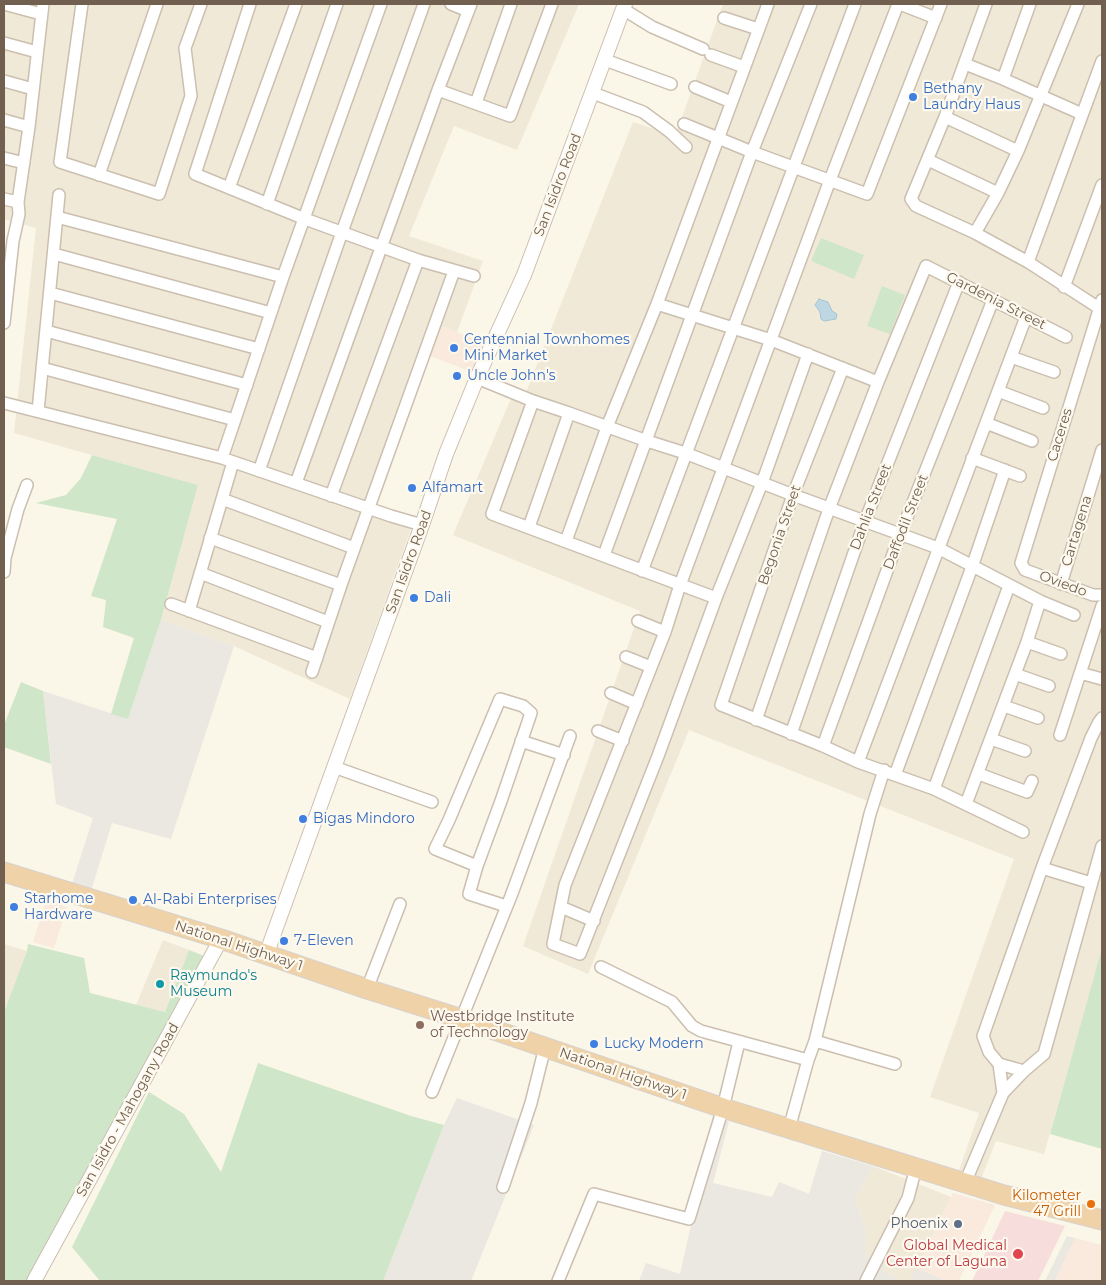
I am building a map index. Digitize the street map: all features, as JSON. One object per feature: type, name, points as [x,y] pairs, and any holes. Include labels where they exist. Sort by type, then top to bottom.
[{"type":"highway","name":"National Highway 1","points":[[4,872],[221,940],[462,1019],[723,1108],[965,1183],[1102,1220]]},
{"type":"street","points":[[4,4],[42,9],[29,127],[18,202],[19,214],[8,240],[4,323]]},
{"type":"street","points":[[82,4],[60,162],[158,194],[191,96],[185,48],[201,4]]},
{"type":"street","points":[[99,175],[157,4]]},
{"type":"street","points":[[250,4],[195,174],[305,219],[418,260],[474,276]]},
{"type":"street","points":[[229,188],[296,4]]},
{"type":"street","points":[[267,204],[337,4]]},
{"type":"street","points":[[189,611],[222,499],[235,420],[283,277],[381,4]]},
{"type":"street","points":[[260,471],[342,232],[424,4]]},
{"type":"street","points":[[296,483],[469,7],[451,4]]},
{"type":"street","points":[[476,103],[511,4]]},
{"type":"street","points":[[438,90],[510,116],[552,4]]},
{"type":"street","points":[[566,541],[607,427],[657,304],[768,4]]},
{"type":"street","points":[[604,555],[752,152],[811,4]]},
{"type":"street","points":[[642,571],[855,4]]},
{"type":"street","points":[[808,354],[762,484],[716,598],[658,756],[580,954],[553,944],[566,885],[665,632],[680,585],[830,180],[899,4],[936,18]]},
{"type":"street","points":[[684,124],[718,139],[867,194],[941,4]]},
{"type":"street","points":[[986,4],[945,117],[912,199],[916,206],[975,233],[1028,262],[1064,287],[1101,307]]},
{"type":"street","points":[[1003,79],[1030,4]]},
{"type":"street","points":[[975,233],[998,193],[1018,151],[1078,4]]},
{"type":"street","points":[[624,6],[652,27],[744,67]]},
{"type":"street","name":"San Isidro Road","points":[[266,955],[446,454],[477,378],[524,275],[624,6]]},
{"type":"street","points":[[724,18],[758,30]]},
{"type":"street","points":[[4,43],[37,52]]},
{"type":"street","points":[[605,60],[671,84]]},
{"type":"street","points":[[1028,262],[1102,61]]},
{"type":"street","points":[[965,64],[1082,114]]},
{"type":"street","points":[[4,81],[33,89]]},
{"type":"street","points":[[695,87],[731,102]]},
{"type":"street","points":[[592,93],[643,112],[669,131],[686,147]]},
{"type":"street","points":[[945,117],[1018,151]]},
{"type":"street","points":[[4,120],[29,127]]},
{"type":"street","points":[[4,158],[24,163]]},
{"type":"street","points":[[928,160],[998,193]]},
{"type":"street","points":[[1064,287],[1102,185]]},
{"type":"street","points":[[38,411],[59,196]]},
{"type":"street","points":[[4,198],[18,202]]},
{"type":"street","points":[[57,217],[283,277]]},
{"type":"street","points":[[54,254],[271,313]]},
{"type":"street","points":[[331,496],[418,260]]},
{"type":"street","name":"Gardenia Street","points":[[878,382],[926,266],[1066,337]]},
{"type":"street","points":[[312,672],[354,548],[454,271]]},
{"type":"street","name":"Dahlia Street","points":[[791,734],[865,521],[958,282]]},
{"type":"street","points":[[50,293],[259,349]]},
{"type":"street","name":"Daffodil Street","points":[[823,746],[900,535],[993,300]]},
{"type":"street","points":[[657,304],[771,340],[878,382],[829,508],[756,720],[858,762],[934,788],[1023,832]]},
{"type":"street","name":"Caceres","points":[[1025,570],[1021,564],[1101,307]]},
{"type":"street","points":[[858,762],[1026,317]]},
{"type":"street","points":[[46,331],[247,385]]},
{"type":"street","points":[[1011,357],[1054,372]]},
{"type":"street","points":[[42,368],[235,420]]},
{"type":"street","name":"Begonia Street","points":[[756,720],[721,705],[793,496],[843,368]]},
{"type":"street","points":[[477,378],[533,402],[686,453],[793,496],[938,548],[1009,586],[1074,615]]},
{"type":"street","points":[[998,391],[1043,408]]},
{"type":"street","points":[[533,402],[492,514],[716,598]]},
{"type":"street","points":[[4,403],[227,460],[368,509],[422,525]]},
{"type":"street","points":[[529,527],[569,413]]},
{"type":"street","points":[[986,423],[1032,441]]},
{"type":"street","name":"Cartagena","points":[[1061,584],[1102,450]]},
{"type":"street","points":[[972,458],[1020,476]]},
{"type":"street","points":[[895,775],[972,567],[1005,470]]},
{"type":"street","points":[[4,572],[5,558],[18,509],[27,485]]},
{"type":"street","points":[[222,499],[354,548]]},
{"type":"street","points":[[210,538],[341,585]]},
{"type":"street","name":"Oviedo","points":[[1025,570],[1093,595],[1102,595]]},
{"type":"street","points":[[200,573],[328,622]]},
{"type":"street","points":[[934,788],[1009,586]]},
{"type":"street","points":[[966,804],[1016,674],[1040,601]]},
{"type":"street","points":[[172,604],[317,658]]},
{"type":"street","points":[[1060,734],[1102,606]]},
{"type":"street","points":[[638,622],[665,632]]},
{"type":"street","points":[[1027,642],[1061,654]]},
{"type":"street","points":[[626,657],[651,667]]},
{"type":"street","points":[[1080,673],[1102,679]]},
{"type":"street","points":[[1016,674],[1049,686]]},
{"type":"street","points":[[612,693],[637,704]]},
{"type":"street","points":[[477,866],[434,849],[449,820],[500,700],[523,706],[530,713],[469,894],[506,906]]},
{"type":"street","points":[[1004,706],[1038,718]]},
{"type":"street","points":[[1003,1093],[998,1064],[989,1052],[983,1036],[1042,868],[1091,738],[1102,718]]},
{"type":"street","points":[[598,731],[622,741]]},
{"type":"street","points":[[432,1092],[506,906],[570,736]]},
{"type":"street","points":[[992,739],[1025,752]]},
{"type":"street","points":[[521,741],[564,755]]},
{"type":"street","points":[[334,767],[432,802]]},
{"type":"street","points":[[790,1129],[808,1060],[815,1041],[870,814],[884,770]]},
{"type":"street","points":[[978,774],[1027,792],[1032,781]]},
{"type":"street","points":[[965,1183],[1003,1093],[1044,1054],[1102,846]]},
{"type":"street","points":[[1042,868],[1091,883]]},
{"type":"street","points":[[367,989],[400,904]]},
{"type":"street","points":[[561,907],[594,921]]},
{"type":"street","name":"San Isidro - Mahogany Road","points":[[34,1281],[221,940]]},
{"type":"street","points":[[601,967],[672,1002],[692,1026],[701,1031],[808,1060]]},
{"type":"street","points":[[815,1041],[895,1064]]},
{"type":"street","points":[[558,1281],[594,1194],[689,1219],[723,1108],[739,1042]]},
{"type":"street","points":[[503,1187],[531,1103],[545,1048]]},
{"type":"street","points":[[998,1064],[1024,1071]]},
{"type":"street","points":[[866,1281],[908,1198],[916,1167]]},
{"type":"shaded area","points":[[4,4],[579,4],[517,150],[454,126],[409,236],[483,261],[457,332],[437,325],[373,506],[415,518],[350,699],[234,646],[161,620],[198,485],[14,433],[36,228],[4,219]]},
{"type":"shaded area","points":[[723,4],[1102,4],[1102,950],[1044,1154],[996,1141],[979,1184],[957,1176],[979,1113],[930,1097],[1014,859],[689,730],[588,974],[523,946],[640,611],[453,535],[512,396],[523,400],[633,122],[675,136]]},
{"type":"shaded area","name":"Centennial Townhomes Mini Market","points":[[436,324],[483,342],[472,372],[425,354]]},
{"type":"shaded area","points":[[161,620],[234,646],[171,839],[112,823],[90,894],[71,887],[93,818],[56,804],[43,691],[128,719]]},
{"type":"shaded area","points":[[46,901],[67,907],[54,948],[33,942]]},
{"type":"shaded area","name":"Raymundo's Museum","points":[[163,940],[189,950],[165,1012],[136,1005]]},
{"type":"shaded area","points":[[4,944],[27,951],[4,1012]]},
{"type":"shaded area","points":[[457,1098],[534,1125],[471,1281],[383,1281],[444,1125]]},
{"type":"shaded area","points":[[713,1116],[729,1122],[713,1183],[772,1197],[779,1182],[809,1194],[822,1151],[873,1166],[855,1199],[866,1231],[865,1256],[885,1265],[883,1271],[903,1281],[639,1281],[646,1263],[680,1274],[702,1177],[695,1175]]},
{"type":"shaded area","points":[[873,1166],[951,1197],[911,1281],[903,1281],[883,1271],[885,1265],[865,1256],[866,1231],[855,1199]]},
{"type":"shaded area","points":[[953,1193],[995,1205],[959,1281],[946,1281],[916,1268]]},
{"type":"shaded area","name":"Global Medical Center of Laguna","points":[[1005,1211],[1065,1226],[1038,1281],[972,1281]]},
{"type":"shaded area","points":[[1067,1236],[1075,1238],[1055,1281],[1045,1281]]},
{"type":"shaded area","points":[[1075,1238],[1102,1245],[1102,1281],[1055,1281]]},
{"type":"shaded area","points":[[916,1268],[946,1281],[911,1281]]},
{"type":"green space","points":[[821,238],[864,255],[854,279],[811,261]]},
{"type":"green space","points":[[882,286],[905,295],[890,334],[867,326]]},
{"type":"green space","points":[[92,455],[198,485],[161,620],[128,719],[111,714],[134,638],[103,627],[106,600],[91,596],[117,519],[36,503],[66,495],[81,478]]},
{"type":"green space","points":[[21,682],[43,691],[51,764],[4,747],[4,725]]},
{"type":"green space","points":[[28,944],[84,958],[90,993],[165,1012],[189,950],[207,957],[29,1281],[4,1281],[4,1012]]},
{"type":"green space","points":[[1102,948],[1102,1149],[1050,1134]]},
{"type":"green space","points":[[258,1063],[411,1116],[444,1125],[383,1281],[100,1281],[72,1247],[149,1092],[184,1114],[221,1172]]},
{"type":"water","points":[[819,299],[828,302],[832,311],[837,314],[836,319],[824,321],[821,319],[820,312],[815,305]]},
{"type":"place","name":"Bethany Laundry Haus","points":[[913,97]]},
{"type":"place","name":"Centennial Townhomes Mini Market","points":[[454,348]]},
{"type":"place","name":"Uncle John's","points":[[457,376]]},
{"type":"place","name":"Alfamart","points":[[412,488]]},
{"type":"place","name":"Dali","points":[[414,598]]},
{"type":"place","name":"Bigas Mindoro","points":[[303,819]]},
{"type":"place","name":"Al-Rabi Enterprises","points":[[133,900]]},
{"type":"place","name":"Starhome Hardware","points":[[14,907]]},
{"type":"place","name":"7-Eleven","points":[[284,941]]},
{"type":"place","name":"Raymundo's Museum","points":[[160,984]]},
{"type":"place","name":"Westbridge Institute of Technology","points":[[420,1025]]},
{"type":"place","name":"Lucky Modern","points":[[594,1044]]},
{"type":"place","name":"Kilometer 47 Grill","points":[[1091,1204]]},
{"type":"place","name":"Phoenix","points":[[958,1224]]},
{"type":"place","name":"Global Medical Center of Laguna","points":[[1018,1254]]}]
